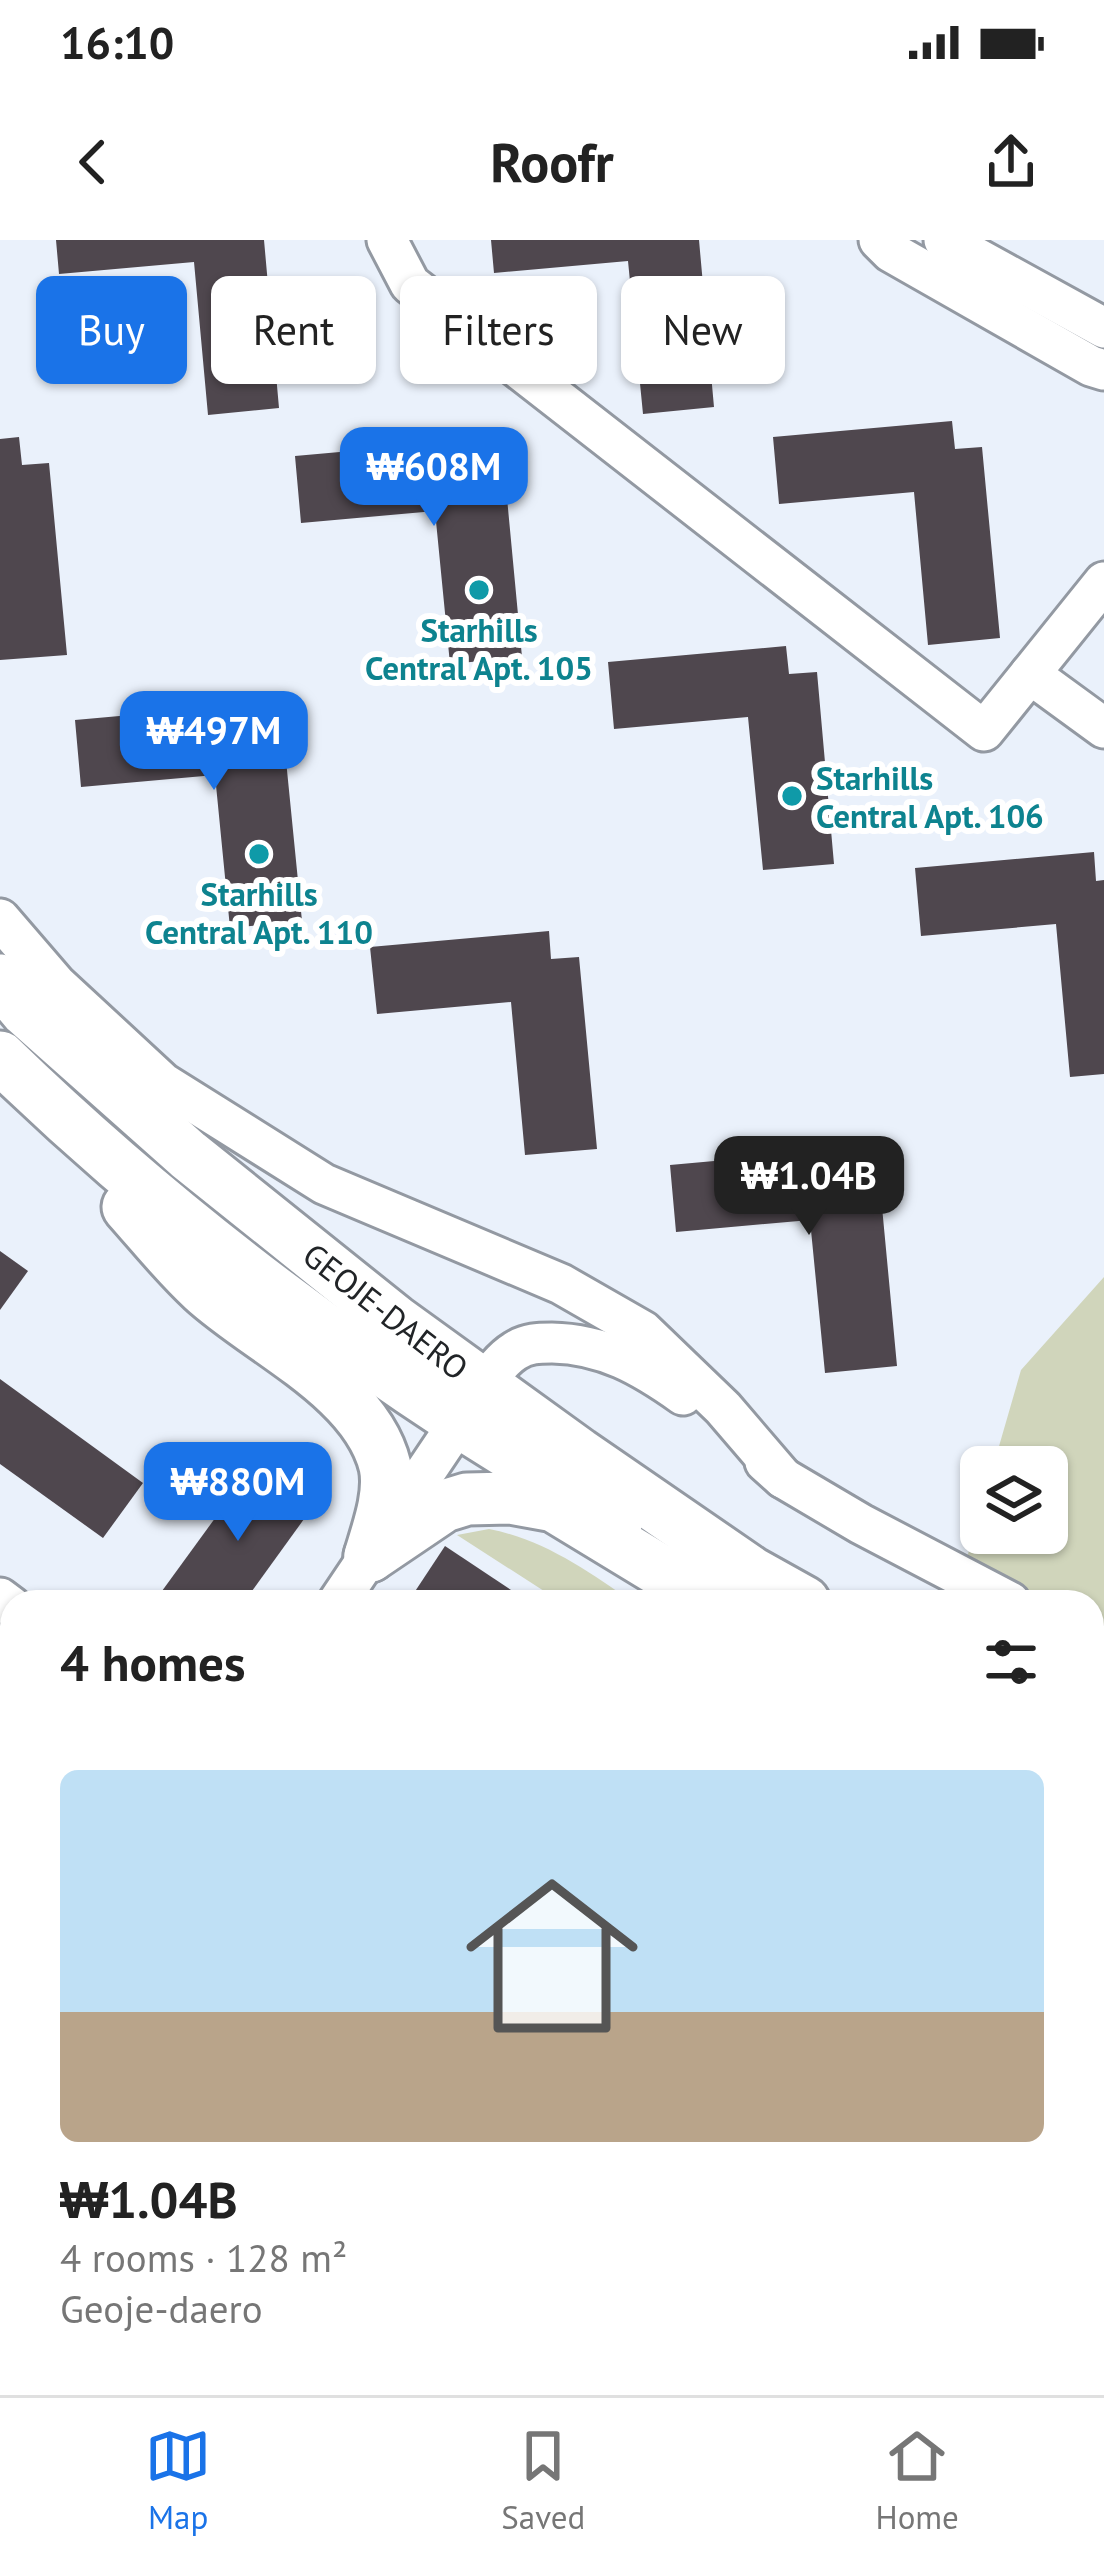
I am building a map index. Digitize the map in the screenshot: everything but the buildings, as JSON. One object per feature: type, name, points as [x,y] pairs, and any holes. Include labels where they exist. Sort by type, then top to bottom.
[{"type":"main road","name":"GEOJE-DAERO","points":[[0,980],[26,1012],[206,1169],[395,1321],[471,1404],[731,1590]]},
{"type":"main road","name":"GEOJE-DAERO","points":[[0,1057],[157,1199],[329,1331],[471,1404],[782,1590]]},
{"type":"main road","points":[[43,1098],[83,1158],[204,1290],[290,1354],[362,1417],[386,1469],[384,1504],[370,1556]]},
{"type":"main road","points":[[370,1556],[444,1506],[467,1499],[510,1498],[554,1506],[692,1590]]},
{"type":"street","points":[[387,240],[410,284],[984,731],[1104,582]]},
{"type":"street","points":[[879,240],[891,252],[1104,370]]},
{"type":"street","points":[[944,240],[992,255],[1104,328]]},
{"type":"street","points":[[1030,674],[1104,728]]},
{"type":"street","points":[[0,919],[56,984],[163,1083],[324,1184],[561,1284],[643,1330],[723,1408],[783,1478]]},
{"type":"street","points":[[346,1590],[500,1364],[516,1350],[535,1343],[610,1352],[646,1369],[783,1478],[987,1590]]},
{"type":"green space","points":[[1104,1277],[1104,1590],[1019,1590],[966,1561],[968,1554],[1068,1554],[1068,1446],[999,1446],[1021,1370]]},
{"type":"green space","points":[[489,1529],[509,1534],[547,1549],[615,1590],[542,1590],[457,1535]]},
{"type":"place","name":"Starhills Central Apt. 105","points":[[479,590]]},
{"type":"place","name":"Starhills Central Apt. 106","points":[[792,796]]},
{"type":"place","name":"Starhills Central Apt. 110","points":[[259,854]]}]
